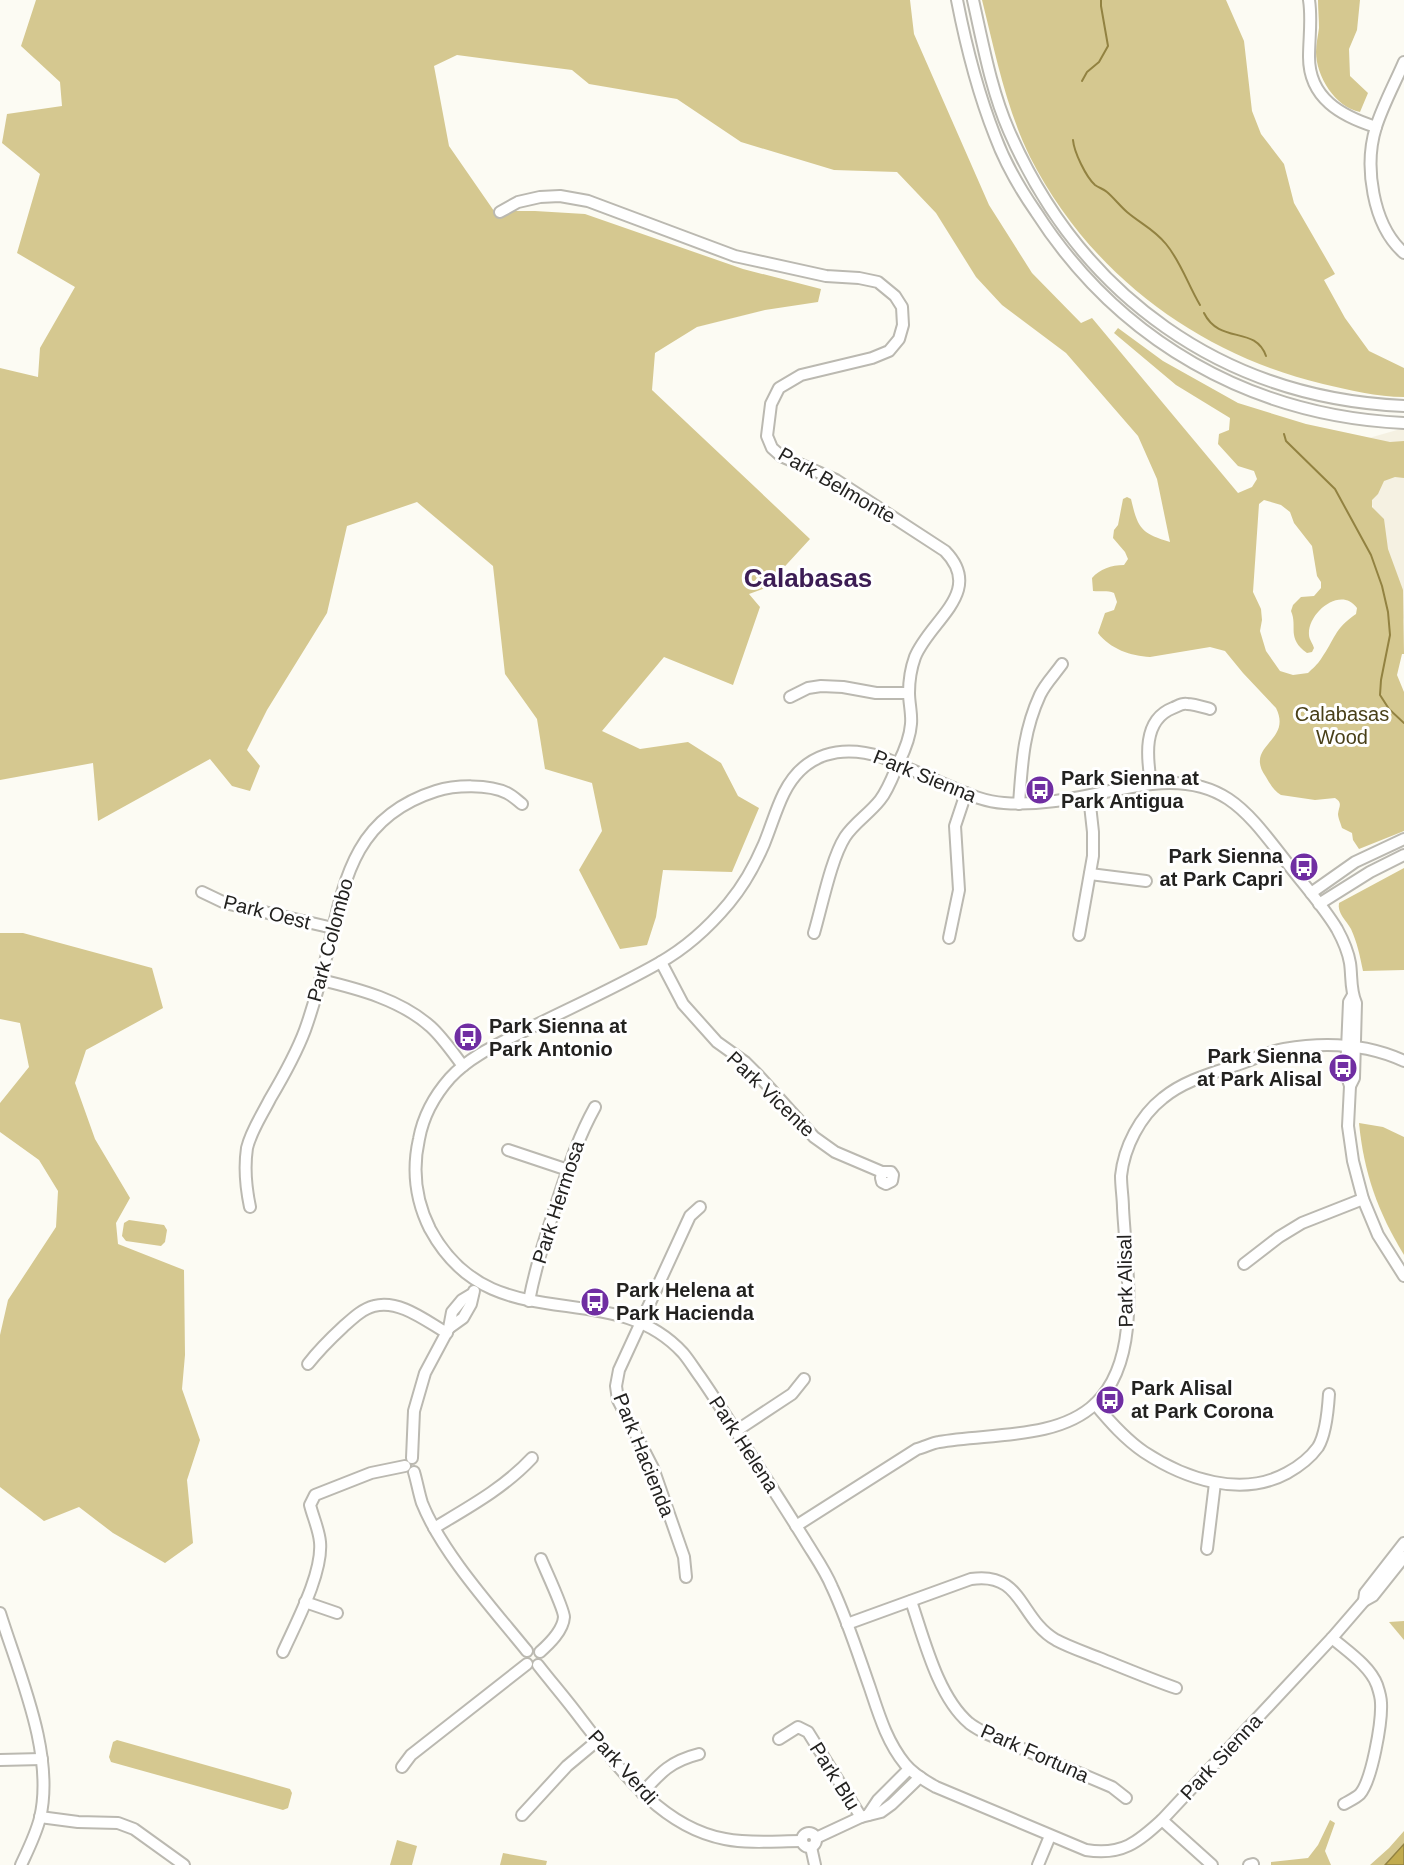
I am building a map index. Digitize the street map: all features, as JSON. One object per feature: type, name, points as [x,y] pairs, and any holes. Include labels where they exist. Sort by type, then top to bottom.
[{"type":"street","points":[[957,0],[975,75],[995,137],[1022,191],[1047,230],[1097,290],[1154,338],[1201,368],[1238,386],[1293,406],[1324,414],[1361,420],[1404,423]]},
{"type":"street","points":[[973,0],[989,71],[1008,130],[1035,186],[1058,221],[1107,279],[1164,327],[1215,358],[1244,371],[1323,397],[1356,403],[1404,406]]},
{"type":"street","points":[[1309,0],[1311,19],[1309,60],[1313,78],[1321,95],[1353,119],[1376,127]]},
{"type":"street","points":[[1404,62],[1376,127],[1370,155],[1375,202],[1385,227],[1404,253]]},
{"type":"street","name":"Park Belmonte","points":[[500,212],[518,202],[540,196],[560,196],[588,201],[735,256],[826,276],[878,282],[895,296],[902,308],[903,325],[899,339],[890,351],[872,358],[801,375],[779,388],[771,404],[767,436],[772,448],[781,456],[836,480],[945,551],[958,568],[960,581],[953,603],[915,656],[910,673],[911,724],[898,764],[879,802],[855,825],[838,850],[814,933]]},
{"type":"street","points":[[1019,804],[1022,753],[1029,724],[1041,693],[1062,664]]},
{"type":"street","points":[[790,697],[808,688],[821,687],[843,687],[876,693],[909,693]]},
{"type":"street","points":[[1151,784],[1147,758],[1148,741],[1155,723],[1167,710],[1184,703],[1210,709]]},
{"type":"street","name":"Park Sienna","points":[[427,1113],[436,1096],[450,1078],[483,1052],[661,962],[690,942],[715,920],[734,897],[757,861],[785,792],[795,776],[807,764],[819,757],[850,750],[867,752],[966,793],[1001,803],[1047,803],[1151,784],[1190,784],[1214,790],[1234,802],[1251,818],[1311,893],[1346,945],[1353,995],[1349,1002],[1351,1047],[1346,1073],[1350,1086],[1348,1126],[1353,1161],[1378,1235],[1404,1276]]},
{"type":"street","name":"Park Colombo","points":[[250,1207],[245,1166],[248,1146],[254,1128],[283,1077],[304,1032],[321,980],[345,879],[357,852],[368,836],[385,819],[409,801],[447,787],[481,787],[507,793],[522,804]]},
{"type":"street","points":[[949,938],[959,890],[955,826],[966,793]]},
{"type":"street","points":[[1079,935],[1093,856],[1089,796]]},
{"type":"street","points":[[1311,893],[1355,862],[1404,839]]},
{"type":"street","points":[[1319,904],[1370,872],[1404,855]]},
{"type":"street","points":[[1090,874],[1146,881]]},
{"type":"street","name":"Park Oest","points":[[202,892],[225,903],[333,928]]},
{"type":"street","name":"Park Vicente","points":[[661,962],[682,1004],[717,1042],[745,1062],[758,1075],[814,1137],[835,1152],[882,1172]]},
{"type":"street","points":[[321,980],[390,1001],[413,1014],[432,1028],[463,1066]]},
{"type":"street","name":"Park Alisal","points":[[796,1526],[917,1449],[938,1442],[1044,1429],[1068,1422],[1095,1404],[1111,1384],[1122,1360],[1127,1337],[1128,1313],[1121,1176],[1128,1148],[1139,1125],[1161,1099],[1186,1083],[1282,1049],[1311,1046],[1351,1047],[1377,1051],[1404,1061]]},
{"type":"street","name":"Park Hermosa","points":[[529,1301],[547,1232],[568,1170],[581,1132],[595,1107]]},
{"type":"street","name":"Park Helena","points":[[427,1113],[418,1139],[417,1199],[438,1244],[456,1265],[479,1283],[529,1301],[620,1314],[641,1322],[666,1337],[683,1353],[736,1431],[831,1584],[883,1725],[893,1747],[909,1769],[936,1787],[1050,1836]]},
{"type":"street","points":[[508,1150],[568,1170]]},
{"type":"street","points":[[1244,1264],[1279,1237],[1302,1223],[1364,1199]]},
{"type":"street","name":"Park Hacienda","points":[[686,1577],[684,1557],[652,1468],[618,1400],[616,1386],[619,1370],[690,1216],[700,1207]]},
{"type":"street","points":[[479,1283],[472,1294],[462,1300],[460,1311],[452,1312],[448,1330],[425,1373],[414,1411],[411,1466],[422,1503],[434,1528],[456,1562],[527,1651]]},
{"type":"street","points":[[308,1364],[319,1349],[354,1317],[376,1305],[392,1305],[408,1310],[448,1330]]},
{"type":"street","points":[[736,1431],[792,1394],[804,1379]]},
{"type":"street","points":[[1095,1404],[1128,1439],[1146,1453],[1195,1477],[1236,1486],[1262,1483],[1299,1467],[1318,1447],[1327,1420],[1329,1394]]},
{"type":"street","points":[[434,1528],[514,1477],[532,1458]]},
{"type":"street","points":[[283,1652],[305,1602],[318,1563],[320,1542],[310,1505],[315,1496],[371,1473],[411,1466]]},
{"type":"street","points":[[1207,1549],[1215,1483]]},
{"type":"street","name":"Park Sienna","points":[[1050,1836],[1086,1850],[1099,1852],[1114,1851],[1143,1838],[1332,1638],[1364,1601],[1365,1593],[1400,1561],[1404,1543]]},
{"type":"street","points":[[540,1652],[555,1636],[564,1616],[541,1559]]},
{"type":"street","points":[[847,1624],[971,1579],[982,1577],[1001,1580],[1009,1586],[1038,1626],[1058,1641],[1176,1688]]},
{"type":"street","name":"Park Fortuna","points":[[910,1601],[943,1691],[970,1724],[985,1733],[1112,1787],[1126,1798]]},
{"type":"street","points":[[305,1602],[337,1613]]},
{"type":"street","points":[[0,1613],[39,1735],[42,1759],[40,1817],[21,1865]]},
{"type":"street","points":[[1332,1638],[1367,1670],[1377,1684],[1381,1702],[1372,1764],[1366,1784],[1359,1795],[1344,1804]]},
{"type":"street","points":[[527,1651],[532,1649],[540,1652]]},
{"type":"street","points":[[527,1651],[524,1659],[532,1665]]},
{"type":"street","points":[[402,1767],[411,1755],[542,1657],[540,1652]]},
{"type":"street","name":"Park Verdi","points":[[532,1665],[642,1793],[664,1812],[709,1835],[754,1842],[810,1842],[865,1816],[881,1812],[920,1778]]},
{"type":"street","name":"Park Blu","points":[[779,1739],[798,1727],[808,1732],[865,1816]]},
{"type":"street","points":[[522,1815],[567,1766],[597,1741]]},
{"type":"street","points":[[642,1793],[664,1769],[681,1758],[699,1754]]},
{"type":"street","points":[[0,1760],[42,1759]]},
{"type":"street","name":"Park Verdi","points":[[865,1816],[909,1769]]},
{"type":"street","points":[[40,1817],[78,1822],[118,1823],[134,1829],[184,1865]]},
{"type":"street","points":[[1162,1820],[1212,1865]]},
{"type":"street","points":[[1038,1865],[1050,1836]]},
{"type":"street","points":[[810,1842],[815,1865]]},
{"type":"shaded area","points":[[1404,428],[1404,621],[1355,442]]},
{"type":"shaded area","points":[[1404,1844],[1404,1865],[1385,1865]]},
{"type":"green space","name":"Calabasas Wood","points":[[36,0],[910,0],[914,34],[989,205],[1032,273],[1081,323],[1092,318],[1238,493],[1252,487],[1257,479],[1254,471],[1238,466],[1218,444],[1219,434],[1229,430],[1230,418],[1176,385],[1114,333],[1118,328],[1163,361],[1238,403],[1306,424],[1390,442],[1404,441],[1404,478],[1395,477],[1384,481],[1378,494],[1372,500],[1372,507],[1384,519],[1388,549],[1403,590],[1404,654],[1402,654],[1397,675],[1404,692],[1404,831],[1359,849],[1353,840],[1352,833],[1342,828],[1338,816],[1340,803],[1335,798],[1315,800],[1281,795],[1276,791],[1261,766],[1260,758],[1278,729],[1280,719],[1276,708],[1225,651],[1210,647],[1150,657],[1128,653],[1115,647],[1098,633],[1105,613],[1114,610],[1117,602],[1114,593],[1093,591],[1092,578],[1106,568],[1124,565],[1128,559],[1113,538],[1123,499],[1127,497],[1131,499],[1142,528],[1153,536],[1170,542],[1157,479],[1138,436],[1066,353],[1002,305],[976,277],[936,213],[897,172],[834,170],[741,142],[677,99],[589,84],[572,70],[457,55],[434,66],[449,146],[494,211],[585,214],[743,269],[821,289],[818,302],[765,310],[697,327],[655,353],[652,390],[810,539],[765,588],[749,594],[760,607],[733,685],[664,657],[602,731],[640,749],[688,742],[721,763],[738,796],[759,808],[732,872],[663,870],[656,917],[647,945],[620,949],[579,870],[602,831],[592,783],[545,769],[537,719],[505,674],[493,566],[417,502],[347,526],[327,613],[267,710],[247,750],[260,766],[250,791],[232,786],[210,759],[98,821],[93,763],[0,780],[0,368],[38,377],[40,348],[75,287],[17,253],[40,174],[2,143],[7,114],[62,106],[60,82],[21,46]],"holes":[[[1264,500],[1281,505],[1290,512],[1294,523],[1312,546],[1317,576],[1321,582],[1321,588],[1314,596],[1301,597],[1293,605],[1291,611],[1295,637],[1301,648],[1307,653],[1312,652],[1314,648],[1309,637],[1310,627],[1313,618],[1326,605],[1342,599],[1357,608],[1356,614],[1339,630],[1317,665],[1308,673],[1293,675],[1280,671],[1266,651],[1260,631],[1261,609],[1253,592],[1259,504]]]},
{"type":"green space","points":[[982,0],[1226,0],[1244,41],[1252,111],[1261,134],[1284,164],[1294,203],[1335,274],[1324,280],[1345,318],[1369,351],[1404,368],[1404,397],[1353,391],[1323,384],[1277,370],[1232,352],[1190,330],[1151,303],[1115,272],[1083,237],[1054,199],[1030,157],[1008,100]]},
{"type":"green space","points":[[1318,0],[1360,0],[1357,30],[1349,49],[1350,76],[1368,93],[1360,112],[1351,109],[1335,97],[1319,71],[1316,52],[1319,28]]},
{"type":"green space","points":[[1404,868],[1404,970],[1363,971],[1355,939],[1341,913],[1339,903]]},
{"type":"green space","points":[[0,933],[23,933],[152,968],[163,1008],[86,1050],[75,1083],[95,1139],[130,1198],[116,1223],[118,1244],[184,1270],[185,1355],[182,1389],[200,1440],[187,1480],[193,1543],[165,1563],[113,1533],[79,1507],[44,1521],[0,1487],[0,1335],[8,1300],[56,1227],[58,1191],[39,1160],[0,1132],[0,1103],[29,1067],[20,1023],[0,1019]]},
{"type":"green space","points":[[1359,1123],[1383,1127],[1404,1137],[1404,1255],[1374,1192],[1364,1159]]},
{"type":"green space","points":[[129,1220],[164,1225],[167,1230],[165,1242],[161,1246],[126,1241],[122,1236],[124,1223]]},
{"type":"green space","points":[[1404,1621],[1404,1640],[1389,1622]]},
{"type":"green space","points":[[117,1740],[290,1789],[292,1793],[288,1808],[283,1810],[111,1762],[109,1757],[113,1742]]},
{"type":"green space","points":[[1330,1820],[1335,1823],[1325,1851],[1331,1865],[1271,1865],[1271,1862],[1308,1858],[1318,1845]]},
{"type":"green space","points":[[1404,1831],[1404,1865],[1370,1865],[1389,1848]]},
{"type":"green space","points":[[397,1840],[417,1846],[412,1865],[390,1865]]},
{"type":"green space","points":[[503,1853],[547,1861],[546,1865],[500,1865]]},
{"type":"waterway","points":[[1082,81],[1087,72],[1099,62],[1108,46],[1101,0]]},
{"type":"waterway","points":[[1073,140],[1084,170],[1095,185],[1106,191],[1127,212],[1161,239],[1176,258],[1200,305]]},
{"type":"waterway","points":[[1204,313],[1219,329],[1254,341],[1266,356]]},
{"type":"waterway","points":[[1284,434],[1286,441],[1335,489],[1371,555],[1382,586],[1390,635],[1380,695],[1389,709],[1404,723]]},
{"type":"place","name":"Park Sienna at Park Antigua","points":[[1040,790]]},
{"type":"place","name":"Park Sienna at Park Capri","points":[[1304,867]]},
{"type":"place","name":"Park Sienna at Park Antonio","points":[[468,1037]]},
{"type":"place","name":"Park Sienna at Park Alisal","points":[[1343,1068]]},
{"type":"place","name":"Park Helena at Park Hacienda","points":[[595,1302]]},
{"type":"place","name":"Park Alisal at Park Corona","points":[[1110,1400]]},
{"type":"district","name":"Calabasas","points":[[808,578]]}]
